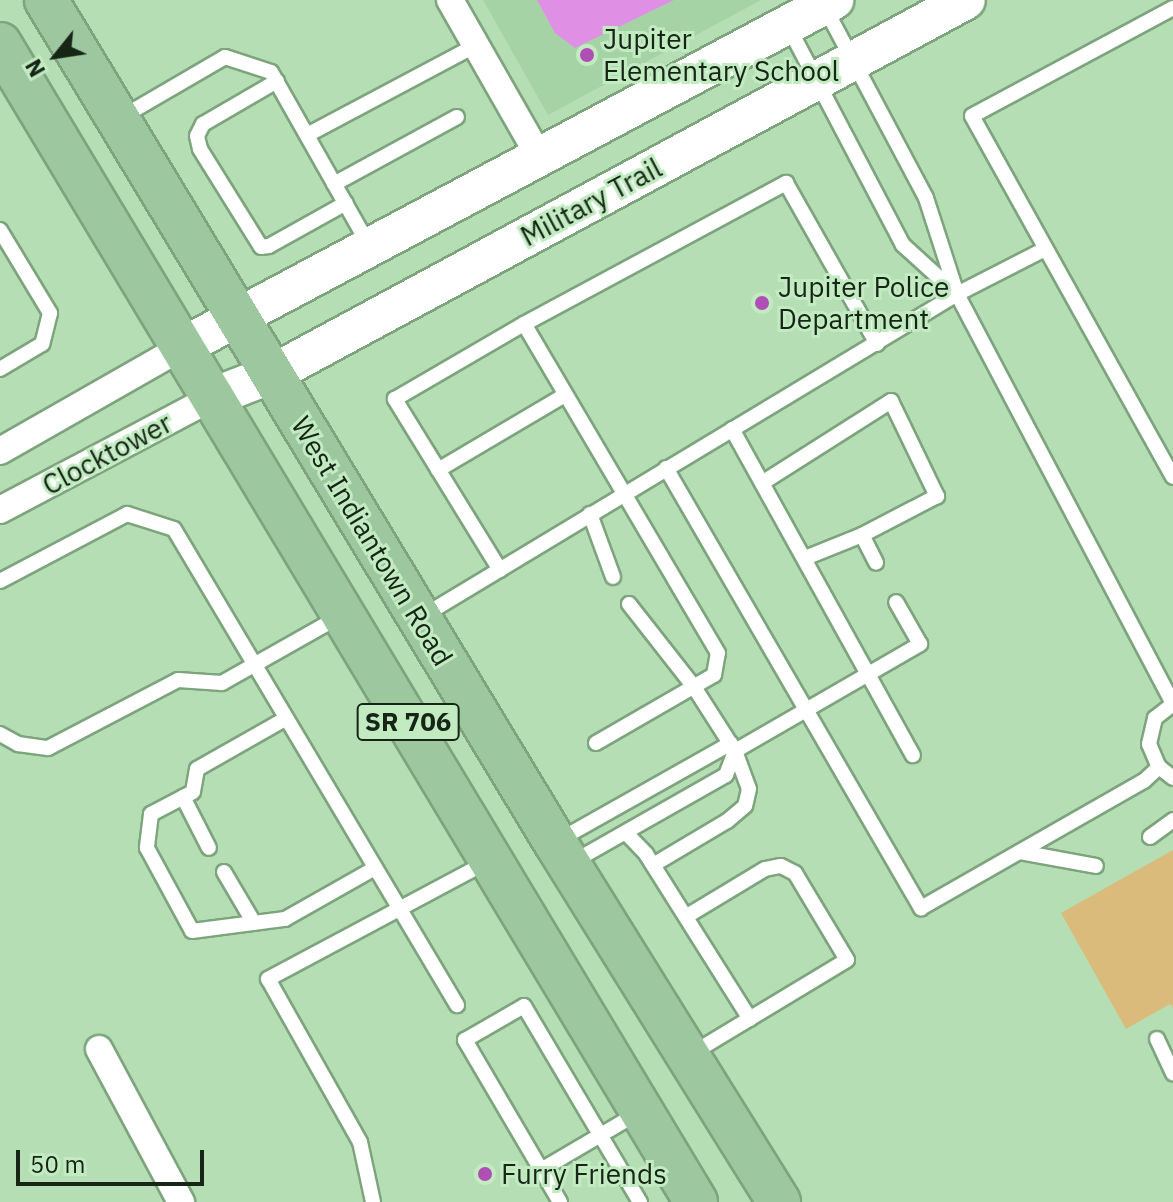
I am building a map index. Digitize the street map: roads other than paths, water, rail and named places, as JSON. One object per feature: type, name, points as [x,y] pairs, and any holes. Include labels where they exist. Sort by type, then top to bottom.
[{"type":"main road","name":"Military Trail","points":[[213,397],[272,374],[966,0]]},
{"type":"main road","points":[[182,347],[829,3]]},
{"type":"main road","name":"West Indiantown Road","points":[[56,4],[118,119],[419,619],[779,1202]]},
{"type":"main road","name":"SR 706","points":[[0,44],[17,84],[213,397],[696,1202]]},
{"type":"street","points":[[450,0],[540,158]]},
{"type":"street","name":"Clocktower","points":[[0,451],[182,347]]},
{"type":"street","name":"Clocktower","points":[[0,510],[213,397]]},
{"type":"street","points":[[99,1049],[181,1202]]},
{"type":"lane","points":[[829,3],[852,62],[926,198],[957,294],[1173,704],[1155,718],[1150,730],[1152,756],[1159,767],[1173,778]]},
{"type":"lane","points":[[1173,8],[972,116],[1173,477]]},
{"type":"lane","points":[[788,25],[903,245],[957,294]]},
{"type":"lane","points":[[307,135],[476,45]]},
{"type":"lane","points":[[118,119],[225,57],[271,72],[371,248]]},
{"type":"lane","points":[[277,81],[203,124],[197,136],[200,149],[261,247],[269,246],[346,203]]},
{"type":"lane","points":[[334,184],[457,117]]},
{"type":"lane","points":[[500,570],[395,399],[524,324],[786,183],[877,344]]},
{"type":"lane","points":[[0,230],[50,313],[42,344],[0,369]]},
{"type":"lane","points":[[419,619],[957,294],[1045,249]]},
{"type":"lane","points":[[524,324],[718,653],[714,675],[596,743]]},
{"type":"lane","points":[[438,470],[565,395]]},
{"type":"lane","points":[[762,483],[891,401],[937,496],[862,535],[805,558]]},
{"type":"lane","points":[[732,429],[871,674],[913,755]]},
{"type":"lane","points":[[666,468],[921,908],[1144,781],[1159,767]]},
{"type":"lane","points":[[0,581],[127,514],[174,529],[457,1005]]},
{"type":"lane","points":[[590,514],[613,577]]},
{"type":"lane","points":[[862,535],[876,563]]},
{"type":"lane","points":[[563,853],[733,747],[807,711],[920,644],[896,602]]},
{"type":"lane","points":[[629,604],[694,687],[733,747],[749,789],[745,806],[727,821],[653,865]]},
{"type":"lane","points":[[0,734],[18,744],[48,748],[178,680],[222,683],[343,615]]},
{"type":"lane","points":[[285,719],[197,769],[193,792],[151,814],[147,848],[192,931],[285,919],[375,868]]},
{"type":"lane","points":[[563,853],[626,833],[726,775],[733,747]]},
{"type":"lane","points":[[183,797],[209,848]]},
{"type":"lane","points":[[1150,837],[1173,820]]},
{"type":"lane","points":[[626,833],[653,865],[750,1019]]},
{"type":"lane","points":[[1020,852],[1096,866]]},
{"type":"lane","points":[[373,1202],[360,1142],[268,979],[491,860]]},
{"type":"lane","points":[[687,916],[765,869],[781,866],[795,873],[847,960],[688,1056]]},
{"type":"lane","points":[[224,872],[254,923]]},
{"type":"lane","points":[[560,1202],[465,1040],[524,1006],[640,1202]]},
{"type":"lane","points":[[1157,1039],[1173,1073]]},
{"type":"lane","points":[[541,1170],[642,1111]]},
{"type":"place","name":"Jupiter Elementary School","points":[[587,55]]},
{"type":"place","name":"Jupiter Police Department","points":[[762,303]]},
{"type":"place","name":"Furry Friends","points":[[485,1174]]}]
